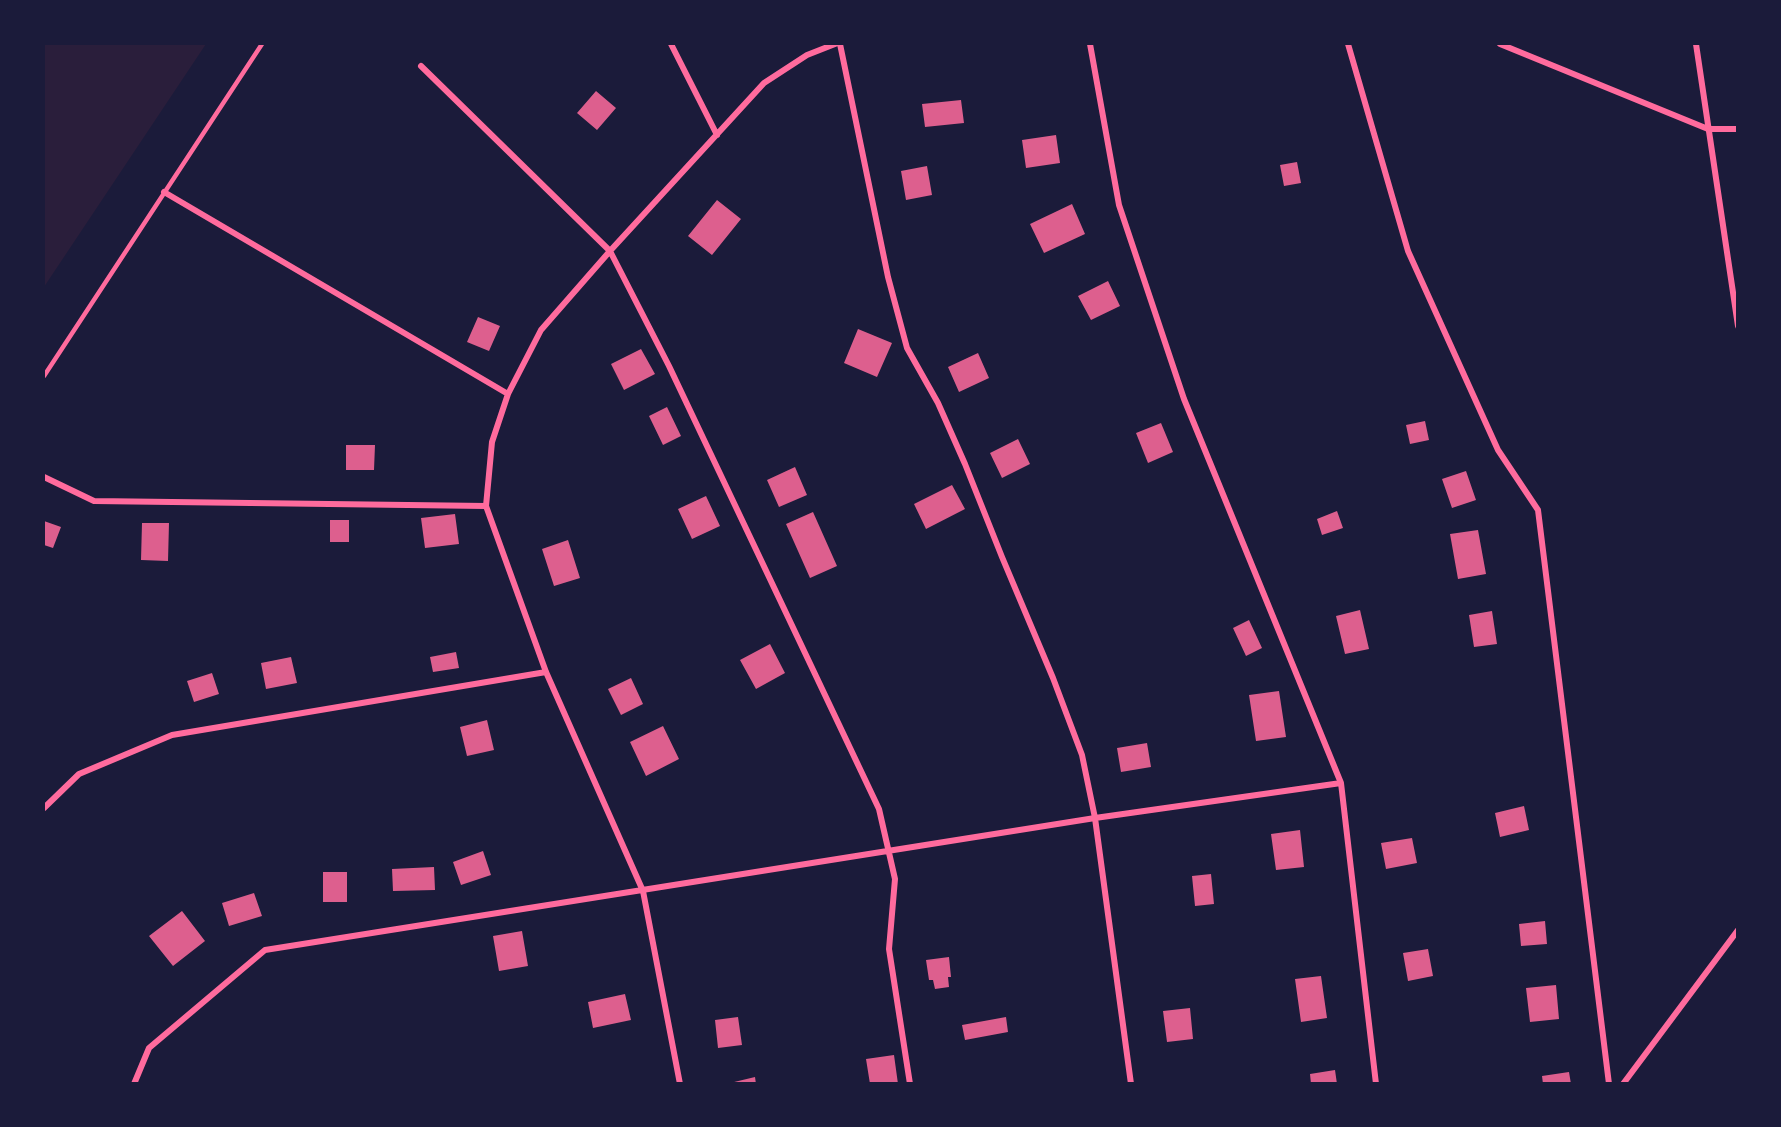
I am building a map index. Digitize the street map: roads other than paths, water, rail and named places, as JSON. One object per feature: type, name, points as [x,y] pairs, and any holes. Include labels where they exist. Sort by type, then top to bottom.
[{"type":"street","points":[[671,44],[717,135]]},
{"type":"street","points":[[680,1083],[643,891],[546,672],[486,506],[492,442],[508,394],[541,330],[610,250],[764,83],[807,55],[835,44]]},
{"type":"street","points":[[840,44],[888,277],[907,348],[938,403],[965,464],[1053,678],[1082,755],[1095,818],[1131,1083]]},
{"type":"street","points":[[1090,44],[1119,205],[1184,399],[1341,783],[1376,1083]]},
{"type":"street","points":[[1348,44],[1408,251],[1498,450],[1538,510],[1609,1083]]},
{"type":"street","points":[[1500,44],[1708,129],[1737,129]]},
{"type":"street","points":[[1696,44],[1737,326]]},
{"type":"street","points":[[421,66],[610,250],[669,366],[879,810],[895,879],[888,949],[910,1083]]},
{"type":"street","points":[[164,192],[508,394]]},
{"type":"street","points":[[44,477],[94,501],[486,506]]},
{"type":"street","points":[[44,808],[79,774],[172,735],[546,672]]},
{"type":"street","points":[[134,1083],[149,1048],[265,950],[1095,818],[1341,783]]},
{"type":"street","points":[[1623,1083],[1737,930]]},
{"type":"lane","points":[[44,376],[262,44]]}]
